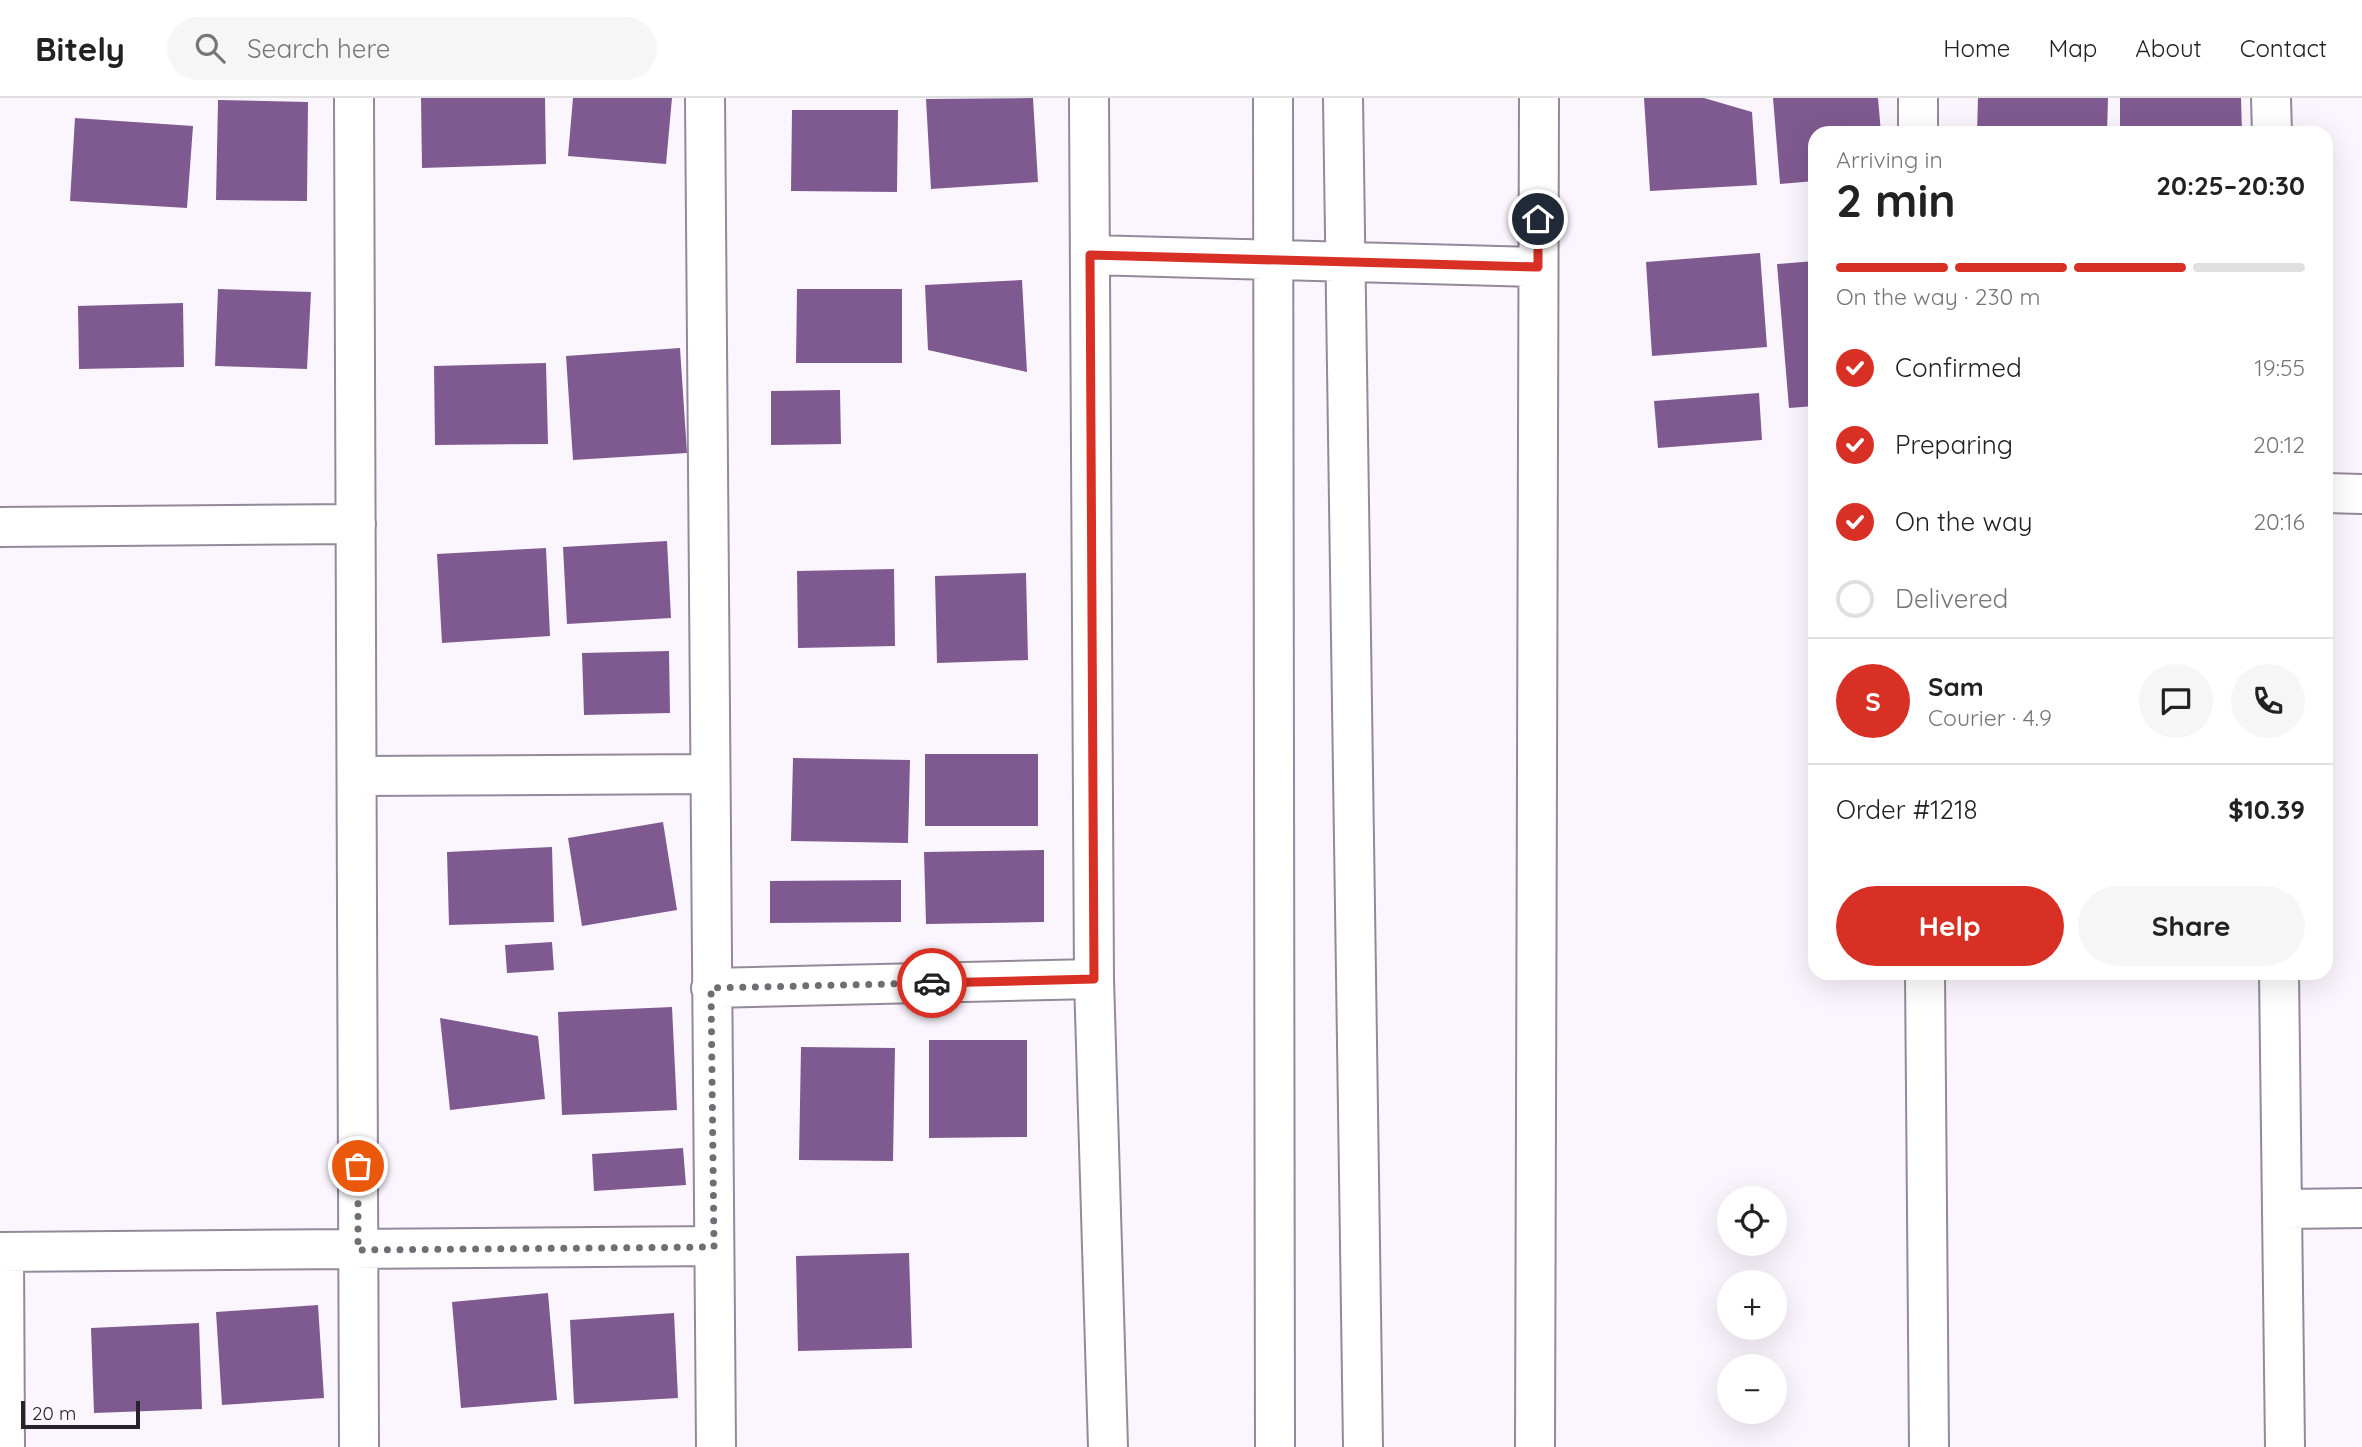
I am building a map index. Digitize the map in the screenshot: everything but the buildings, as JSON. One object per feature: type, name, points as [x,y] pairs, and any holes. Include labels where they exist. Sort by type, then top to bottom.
[{"type":"street","points":[[354,98],[359,1447]]},
{"type":"street","points":[[705,98],[716,1447]]},
{"type":"street","points":[[1089,98],[1094,979],[1108,1447]]},
{"type":"street","points":[[1272,98],[1275,1447]]},
{"type":"street","points":[[1343,98],[1363,1447]]},
{"type":"street","points":[[1535,1447],[1539,98]]},
{"type":"street","points":[[1918,98],[1918,126]]},
{"type":"street","points":[[2271,98],[2272,126]]},
{"type":"street","points":[[1090,255],[1538,267]]},
{"type":"street","points":[[2333,494],[2362,494]]},
{"type":"street","points":[[0,527],[356,524]]},
{"type":"street","points":[[357,776],[710,774]]},
{"type":"street","points":[[711,988],[1094,979]]},
{"type":"street","points":[[1925,980],[1929,1447]]},
{"type":"street","points":[[2279,980],[2285,1447]]},
{"type":"street","points":[[2282,1209],[2362,1208]]},
{"type":"street","points":[[5,1447],[2,1252],[714,1247]]},
{"type":"way so far","points":[[358,1166],[358,1250],[714,1247],[711,988],[932,983]]},
{"type":"route","points":[[932,983],[1094,979],[1090,255],[1538,267],[1538,219]]}]
